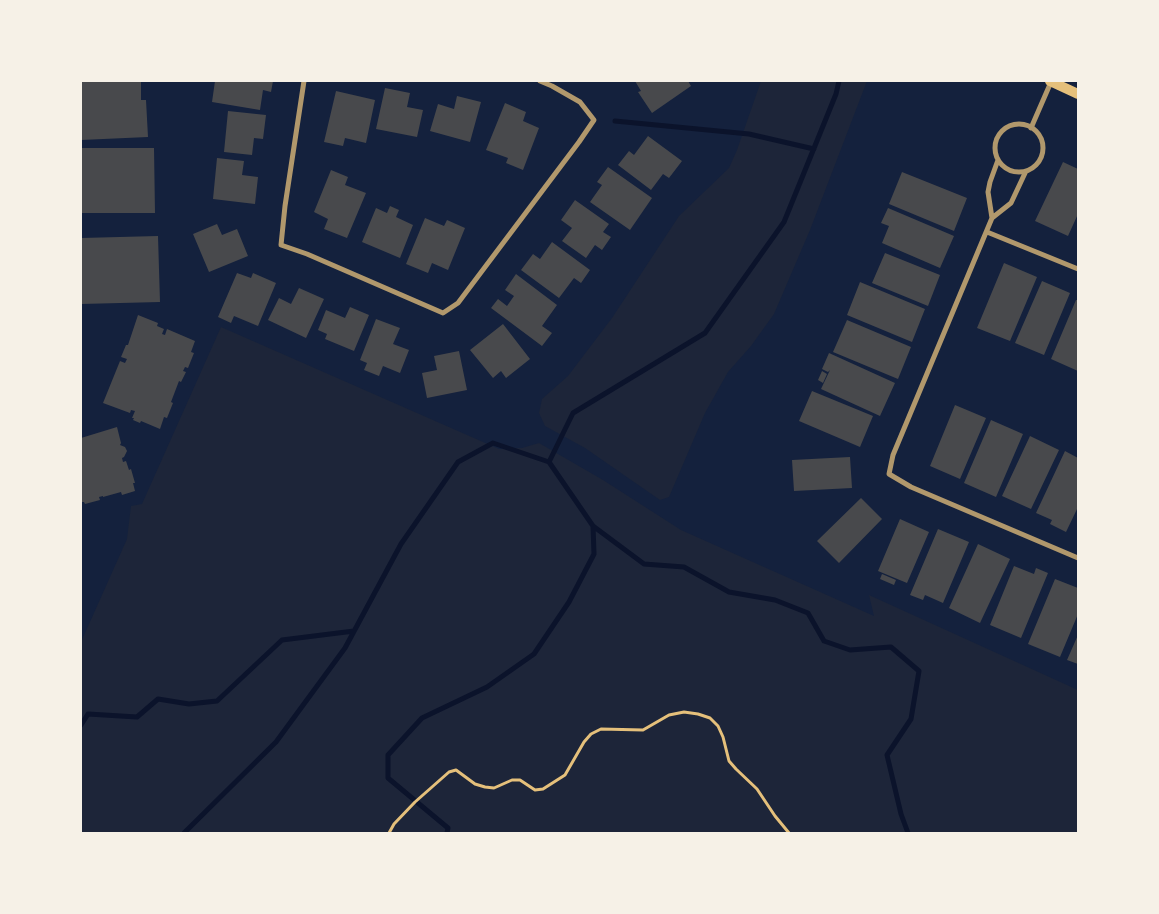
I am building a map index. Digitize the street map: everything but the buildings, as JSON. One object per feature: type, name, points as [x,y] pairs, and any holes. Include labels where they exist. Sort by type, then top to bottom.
[{"type":"main road","points":[[1050,82],[1078,94]]},
{"type":"street","points":[[304,81],[281,245],[307,254],[443,313],[458,302],[580,142],[594,120],[580,102],[540,81]]},
{"type":"street","points":[[1031,128],[1050,82]]},
{"type":"street","points":[[1016,125],[1024,125],[1031,128],[1041,138],[1043,151],[1038,164],[1026,171],[1020,172],[1007,169],[998,160],[996,152],[996,144],[1003,131],[1016,125]]},
{"type":"street","points":[[998,160],[988,192],[992,218],[893,455],[889,474],[910,487],[1078,558]]},
{"type":"street","points":[[992,218],[1011,203],[1026,171]]},
{"type":"street","points":[[987,232],[1078,270]]},
{"type":"path","points":[[389,833],[394,824],[415,802],[448,772],[456,770],[476,784],[485,787],[494,788],[512,780],[520,780],[535,790],[543,789],[565,774],[584,742],[601,729],[643,730],[669,716],[684,712],[710,718],[718,726],[729,760],[757,789],[774,816],[789,833]]},
{"type":"shaded area","points":[[761,81],[867,81],[810,230],[774,314],[751,346],[728,372],[705,413],[669,497],[660,500],[585,448],[545,426],[539,413],[542,399],[568,376],[612,318],[679,216],[729,168]]},
{"type":"shaded area","points":[[221,327],[499,449],[522,448],[539,443],[603,480],[681,530],[874,616],[869,595],[1078,690],[1078,833],[81,833],[81,642],[127,539],[131,506],[142,504]]},
{"type":"waterway","points":[[184,833],[276,742],[345,648],[401,544],[458,462],[493,443],[549,462],[573,413],[705,333],[784,222],[836,94],[839,81]]},
{"type":"waterway","points":[[615,121],[749,134],[814,149]]},
{"type":"waterway","points":[[447,833],[448,828],[388,778],[388,755],[422,718],[487,687],[534,654],[569,602],[594,554],[593,526],[549,462]]},
{"type":"waterway","points":[[593,526],[644,564],[684,567],[729,592],[775,600],[808,613],[824,641],[850,650],[891,647],[919,671],[911,719],[887,755],[901,814],[908,833]]},
{"type":"waterway","points":[[81,725],[88,714],[137,717],[158,699],[189,704],[217,701],[282,640],[354,631]]}]
